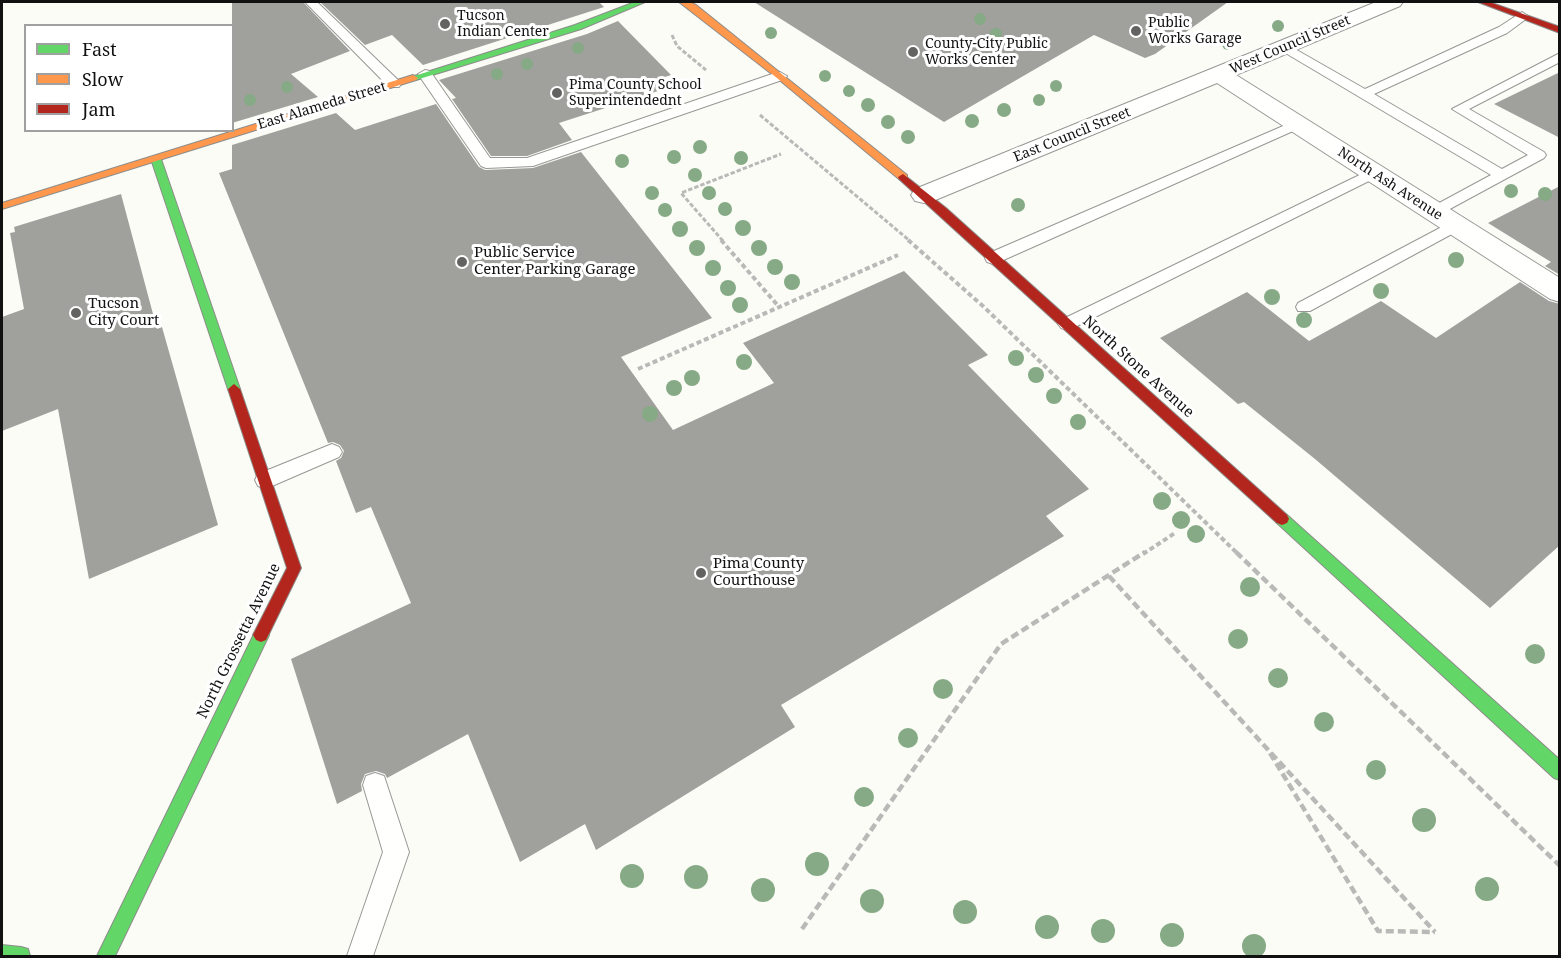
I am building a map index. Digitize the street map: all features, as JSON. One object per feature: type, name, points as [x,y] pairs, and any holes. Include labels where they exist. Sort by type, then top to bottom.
[{"type":"street","name":"East Alameda Street","points":[[2,206],[599,21],[641,2]]},
{"type":"street","name":"North Stone Avenue","points":[[683,2],[693,7],[780,76],[924,195],[1560,772]]},
{"type":"street","name":"West Council Street","points":[[1220,75],[1393,2]]},
{"type":"street","points":[[1482,2],[1560,30]]},
{"type":"street","name":"North Ash Avenue","points":[[1220,75],[1560,292]]},
{"type":"street","name":"East Council Street","points":[[924,195],[1220,75]]},
{"type":"street","name":"North Grossetta Avenue","points":[[106,957],[294,568],[156,159]]},
{"type":"street","points":[[2,954],[21,957]]},
{"type":"lane","points":[[311,2],[394,84]]},
{"type":"lane","points":[[1364,94],[1503,30],[1522,16]]},
{"type":"lane","points":[[1283,48],[1502,175]]},
{"type":"lane","points":[[1305,307],[1445,219],[1502,175],[1539,155],[1459,109],[1560,57]]},
{"type":"lane","points":[[425,74],[486,163],[528,163],[780,76]]},
{"type":"lane","points":[[993,258],[1297,124]]},
{"type":"lane","points":[[1067,324],[1374,173]]},
{"type":"lane","points":[[265,480],[332,452]]},
{"type":"lane","points":[[360,957],[396,852],[375,784]]},
{"type":"path","points":[[671,29],[673,41],[677,46],[848,187],[984,307],[1560,866]]},
{"type":"path","points":[[780,308],[681,193],[781,154]]},
{"type":"path","points":[[638,369],[898,255]]},
{"type":"path","points":[[802,929],[1001,644],[1175,533]]},
{"type":"path","points":[[1109,576],[1265,745],[1435,933],[1378,932],[1265,745]]},
{"type":"building","points":[[232,2],[303,2],[350,51],[291,74],[318,97],[234,122],[234,24],[232,24]]},
{"type":"building","points":[[320,2],[599,2],[604,7],[423,65],[392,35],[365,45]]},
{"type":"building","points":[[754,2],[1228,2],[1155,54],[1145,58],[1094,35],[944,122]]},
{"type":"building","name":"Pima County School Superintendednt","points":[[618,21],[671,75],[653,81],[661,90],[559,123],[572,140],[527,156],[491,156],[452,99],[456,98],[439,80],[587,34]]},
{"type":"building","points":[[1560,72],[1560,138],[1494,104]]},
{"type":"building","name":"Pima County Courthouse","points":[[436,104],[479,167],[485,170],[533,168],[581,152],[712,318],[621,357],[673,430],[774,383],[743,343],[904,271],[988,355],[968,365],[1089,489],[1046,516],[1064,536],[781,705],[795,727],[596,850],[585,824],[520,862],[468,734],[387,778],[385,774],[376,771],[365,774],[361,784],[362,791],[337,804],[291,659],[411,603],[371,507],[356,513],[336,461],[341,458],[344,451],[340,445],[333,442],[328,443],[219,173],[232,169],[232,145],[336,113],[355,130]]},
{"type":"building","points":[[1560,186],[1560,275],[1545,266],[1551,262],[1488,223]]},
{"type":"building","points":[[121,194],[157,329],[162,327],[218,525],[89,579],[58,409],[2,431],[2,317],[24,309],[10,233],[15,232],[14,227]]},
{"type":"building","points":[[1520,282],[1549,301],[1560,304],[1560,545],[1490,608],[1315,459],[1244,402],[1238,404],[1160,338],[1247,292],[1309,341],[1381,301],[1436,338]]},
{"type":"traffic: fast","points":[[413,78],[578,27],[641,2]]},
{"type":"traffic: fast","points":[[156,159],[234,389]]},
{"type":"traffic: fast","points":[[1282,519],[1560,772]]},
{"type":"traffic: fast","points":[[106,956],[261,635]]},
{"type":"traffic: fast","points":[[2,954],[21,956]]},
{"type":"traffic: slow","points":[[683,2],[693,7],[780,76],[903,177]]},
{"type":"traffic: slow","points":[[2,206],[413,78]]},
{"type":"traffic: jam","points":[[1482,2],[1560,30]]},
{"type":"traffic: jam","points":[[903,177],[1282,519]]},
{"type":"traffic: jam","points":[[234,389],[294,568],[261,635]]},
{"type":"place","name":"Tucson Indian Center","points":[[445,24]]},
{"type":"place","name":"Public Works Garage","points":[[1136,31]]},
{"type":"place","name":"County-City Public Works Center","points":[[913,52]]},
{"type":"place","name":"Pima County School Superintendednt","points":[[557,93]]},
{"type":"place","name":"Public Service Center Parking Garage","points":[[462,262]]},
{"type":"place","name":"Tucson City Court","points":[[76,313]]},
{"type":"place","name":"Pima County Courthouse","points":[[701,573]]}]
